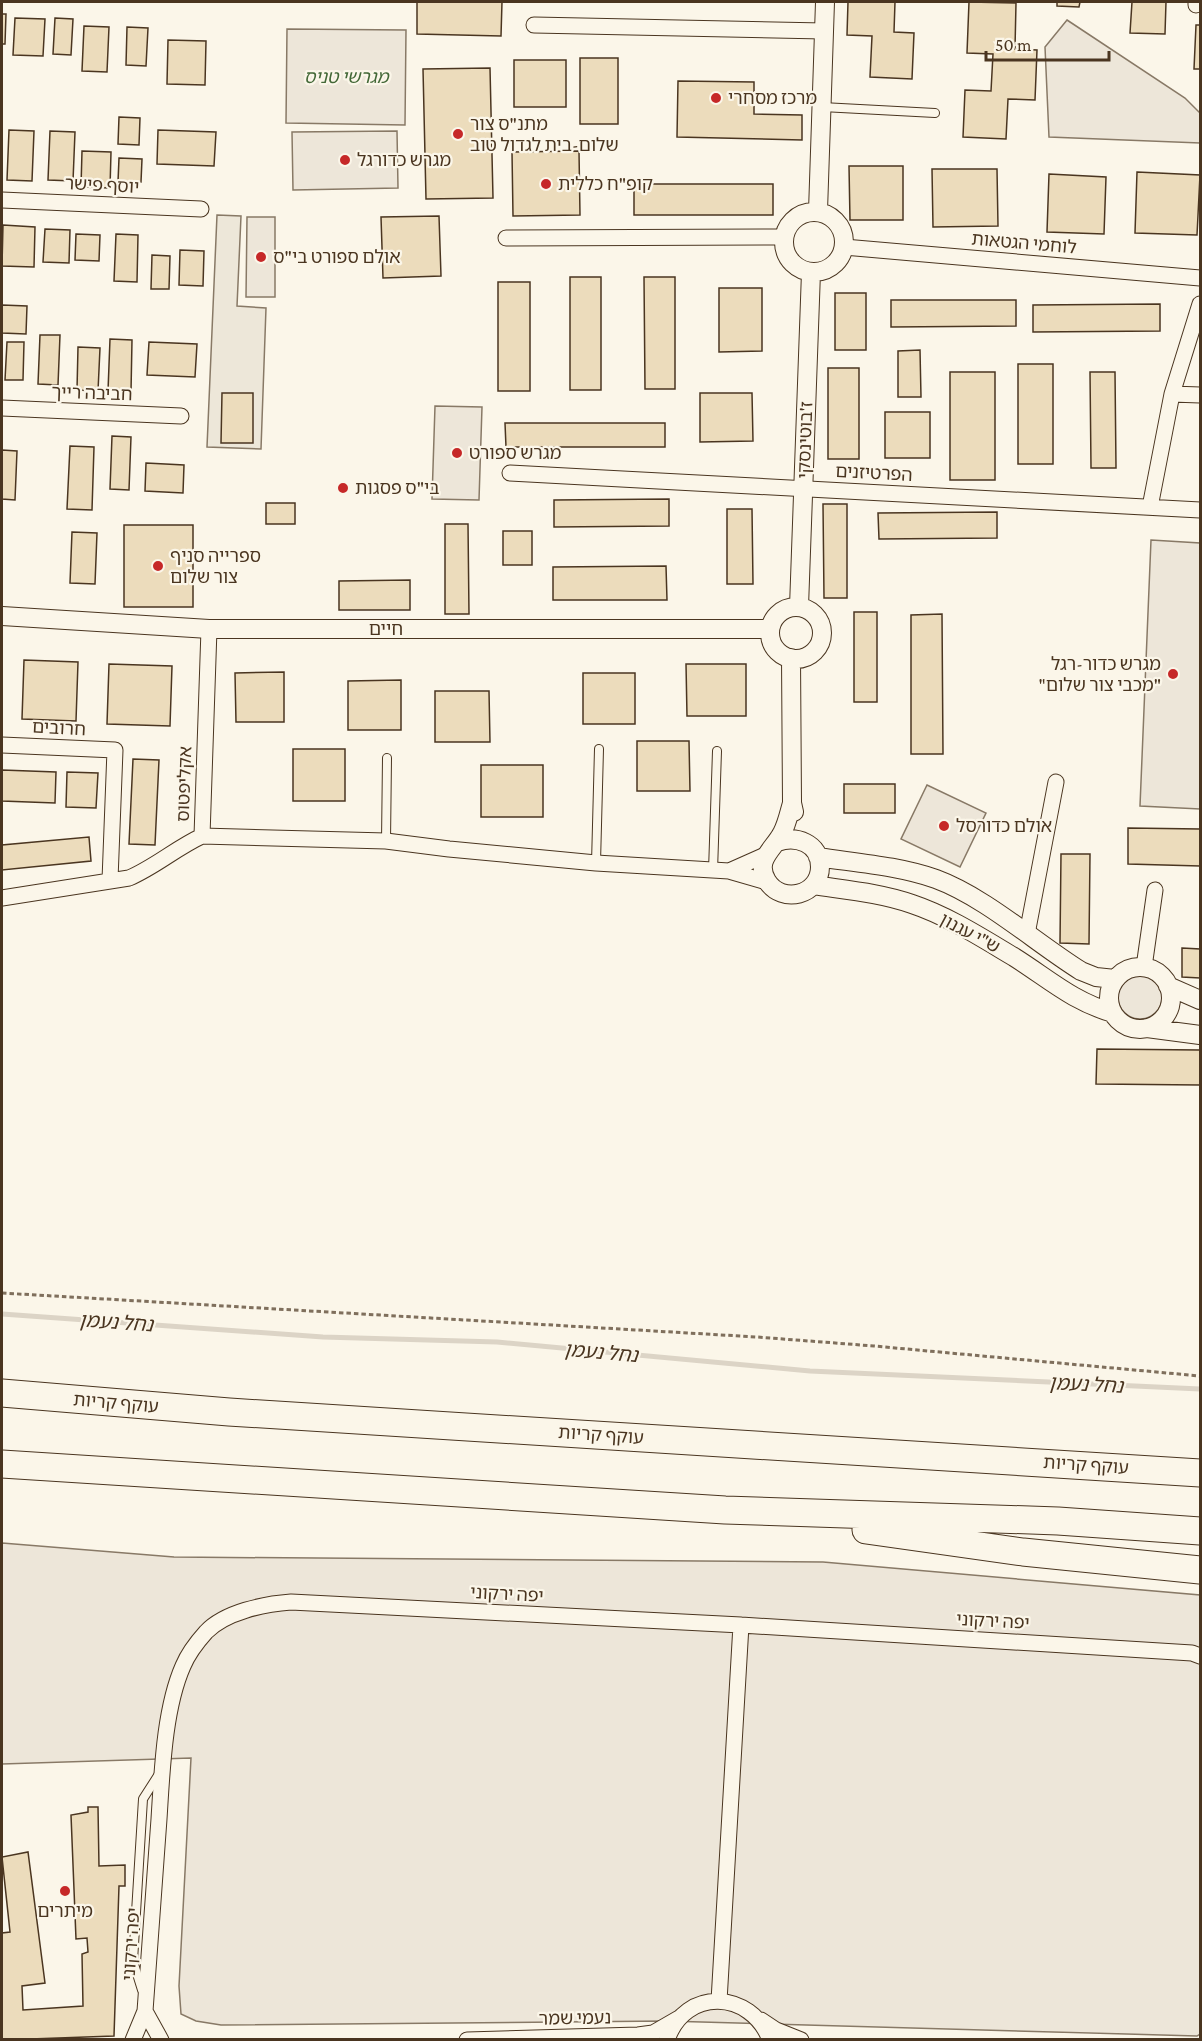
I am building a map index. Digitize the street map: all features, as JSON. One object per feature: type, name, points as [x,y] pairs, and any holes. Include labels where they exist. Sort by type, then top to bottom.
[{"type":"highway","name":"עוקף קריות","points":[[2,1393],[229,1412],[1200,1473]]},
{"type":"highway","points":[[2,1464],[725,1510],[1058,1521],[1200,1531]]},
{"type":"highway","points":[[725,1510],[1023,1552],[1200,1570]]},
{"type":"street","points":[[818,211],[825,2]]},
{"type":"street","points":[[534,25],[824,31]]},
{"type":"street","name":"יוסף פישר","points":[[2,200],[201,209]]},
{"type":"street","points":[[818,211],[827,214],[841,228],[844,247],[833,266],[823,271],[812,272],[802,270],[793,264],[787,256],[784,237],[795,217],[806,212],[818,211]]},
{"type":"street","points":[[506,238],[784,237]]},
{"type":"street","name":"לוחמי הגטאות","points":[[844,247],[1200,278]]},
{"type":"street","name":"ז'בוטינסקי","points":[[799,607],[812,272]]},
{"type":"street","points":[[1150,507],[1172,394],[1200,304]]},
{"type":"street","points":[[1172,394],[1200,395]]},
{"type":"street","name":"חביבה רייך","points":[[2,408],[181,416]]},
{"type":"street","name":"הפרטיזנים","points":[[510,473],[1200,510]]},
{"type":"street","points":[[799,607],[815,615],[822,632],[816,650],[800,659],[782,655],[774,648],[770,629],[780,612],[799,607]]},
{"type":"street","name":"חיים","points":[[2,616],[209,629],[770,629]]},
{"type":"street","name":"אקליפטוס","points":[[2,898],[129,878],[146,871],[184,844],[202,836],[209,629]]},
{"type":"street","points":[[729,871],[765,855],[784,831],[792,803],[791,658]]},
{"type":"street","name":"חרובים","points":[[2,745],[115,750],[110,880]]},
{"type":"street","points":[[1027,934],[1056,782]]},
{"type":"street","points":[[792,803],[805,842]]},
{"type":"street","points":[[202,836],[386,841],[596,863],[729,871],[767,882]]},
{"type":"street","points":[[765,855],[764,874],[767,882],[775,890],[786,895],[797,895],[813,885],[820,867],[813,848],[796,838],[786,838],[777,842]]},
{"type":"street","name":"ש\"י עגנון","points":[[818,857],[910,871],[938,880],[966,893],[1081,971],[1096,977],[1115,979]]},
{"type":"street","name":"ש\"י עגנון","points":[[813,885],[869,893],[913,904],[977,936],[1080,1001],[1113,1013]]},
{"type":"street","points":[[1144,967],[1155,890]]},
{"type":"street","points":[[1147,1028],[1157,1023],[1169,1007],[1171,996],[1168,986],[1163,977],[1154,970],[1144,967],[1128,969],[1115,979],[1109,995],[1113,1013],[1119,1021],[1137,1028],[1200,1035]]},
{"type":"street","points":[[1168,986],[1200,1000]]},
{"type":"street","name":"יפה ירקוני","points":[[133,2040],[142,2023],[146,2007],[163,1768],[174,1693],[183,1665],[193,1648],[207,1631],[228,1618],[273,1604],[291,1602],[741,1625],[1192,1653],[1200,1656]]},
{"type":"street","points":[[741,1625],[719,2001],[737,2004],[776,2030],[801,2040]]},
{"type":"street","name":"נעמי שמר","points":[[466,2040],[638,2036],[653,2033],[697,2006],[719,2001]]},
{"type":"street","points":[[146,2007],[161,2040]]},
{"type":"street","points":[[668,2040],[679,2018]]},
{"type":"street","points":[[759,2019],[770,2040]]},
{"type":"lane","points":[[821,107],[935,113]]},
{"type":"lane","points":[[596,863],[600,749]]},
{"type":"lane","points":[[713,871],[717,751]]},
{"type":"lane","points":[[386,841],[387,758]]},
{"type":"path","points":[[2,1293],[757,1337],[1200,1376]]},
{"type":"green space","points":[[1067,20],[1185,98],[1200,113],[1200,143],[1049,137],[1045,47]]},
{"type":"green space","name":"מגרשי טניס","points":[[287,29],[406,30],[405,125],[286,123]]},
{"type":"green space","name":"מגרש כדורגל","points":[[397,131],[398,188],[293,190],[292,132]]},
{"type":"green space","name":"אולם ספורט בי\"ס","points":[[247,217],[275,217],[275,297],[246,297]]},
{"type":"green space","name":"מגרש ספורט","points":[[435,406],[482,407],[479,500],[432,499]]},
{"type":"green space","name":"מגרש כדור-רגל \"מכבי צור שלום\"","points":[[1151,540],[1200,543],[1200,809],[1140,806]]},
{"type":"green space","name":"אולם כדורסל","points":[[927,785],[986,813],[960,867],[901,839]]},
{"type":"green space","points":[[1140,975],[1156,981],[1162,997],[1156,1013],[1140,1019],[1124,1013],[1118,997],[1124,981]]},
{"type":"green space","points":[[2,1543],[174,1557],[823,1562],[1200,1595],[1200,2034],[1197,2036],[666,2021],[221,2025],[196,2021],[181,2014],[179,1986],[191,1758],[2,1764]]},
{"type":"shaded area","points":[[217,215],[241,216],[237,306],[266,308],[261,449],[207,447]]},
{"type":"building","points":[[417,2],[502,2],[501,36],[417,34]]},
{"type":"building","points":[[848,2],[895,2],[894,32],[914,33],[912,79],[870,77],[872,36],[847,35]]},
{"type":"building","points":[[969,2],[1016,3],[1015,49],[1037,50],[1035,100],[1008,99],[1006,139],[963,137],[965,90],[991,91],[993,54],[967,53]]},
{"type":"building","points":[[1057,2],[1080,2],[1079,7],[1057,6]]},
{"type":"building","points":[[1132,2],[1166,2],[1165,34],[1130,33]]},
{"type":"building","points":[[2,14],[6,14],[5,44],[2,44]]},
{"type":"building","points":[[15,18],[45,19],[43,56],[13,55]]},
{"type":"building","points":[[55,18],[73,19],[71,55],[53,54]]},
{"type":"building","points":[[1196,25],[1200,25],[1200,69],[1194,69]]},
{"type":"building","points":[[84,26],[109,27],[107,72],[82,71]]},
{"type":"building","points":[[127,27],[148,28],[146,66],[126,65]]},
{"type":"building","points":[[168,40],[206,41],[205,85],[167,84]]},
{"type":"building","points":[[580,58],[618,58],[618,124],[580,124]]},
{"type":"building","points":[[514,60],[566,60],[566,107],[514,107]]},
{"type":"building","name":"מתנ\"ס צור שלום-בית לגדול טוב","points":[[490,68],[493,198],[426,199],[423,69]]},
{"type":"building","name":"מרכז מסחרי","points":[[678,81],[754,82],[754,114],[802,115],[802,140],[677,137]]},
{"type":"building","points":[[119,117],[140,118],[139,145],[118,144]]},
{"type":"building","points":[[9,130],[34,131],[32,181],[7,180]]},
{"type":"building","points":[[158,130],[216,132],[214,166],[157,164]]},
{"type":"building","points":[[50,131],[75,132],[73,181],[48,180]]},
{"type":"building","points":[[82,151],[111,152],[110,188],[81,187]]},
{"type":"building","name":"קופ\"ח כללית","points":[[579,151],[580,215],[513,216],[512,152]]},
{"type":"building","points":[[119,158],[142,159],[141,182],[118,182]]},
{"type":"building","points":[[849,166],[903,166],[903,220],[850,220]]},
{"type":"building","points":[[932,169],[997,169],[998,226],[933,227]]},
{"type":"building","points":[[1137,172],[1200,175],[1197,235],[1135,233]]},
{"type":"building","points":[[1049,174],[1106,177],[1104,234],[1047,232]]},
{"type":"building","points":[[634,184],[773,184],[773,215],[634,215]]},
{"type":"building","points":[[439,216],[441,276],[383,278],[381,217]]},
{"type":"building","points":[[3,225],[35,227],[34,267],[2,266]]},
{"type":"building","points":[[45,229],[70,230],[69,263],[43,262]]},
{"type":"building","points":[[76,234],[100,235],[99,261],[75,260]]},
{"type":"building","points":[[116,234],[138,235],[137,282],[114,281]]},
{"type":"building","points":[[180,250],[204,251],[203,286],[179,285]]},
{"type":"building","points":[[152,255],[170,256],[169,289],[151,289]]},
{"type":"building","points":[[570,277],[601,277],[601,390],[570,390]]},
{"type":"building","points":[[644,277],[675,277],[675,389],[645,389]]},
{"type":"building","points":[[498,282],[530,282],[530,391],[498,391]]},
{"type":"building","points":[[719,288],[762,288],[762,351],[719,352]]},
{"type":"building","points":[[835,293],[866,293],[866,350],[835,350]]},
{"type":"building","points":[[891,300],[1016,300],[1016,326],[891,327]]},
{"type":"building","points":[[1160,304],[1160,331],[1033,332],[1033,305]]},
{"type":"building","points":[[2,305],[27,306],[26,334],[2,333]]},
{"type":"building","points":[[40,335],[60,335],[58,385],[38,384]]},
{"type":"building","points":[[110,339],[132,340],[131,392],[108,391]]},
{"type":"building","points":[[7,342],[24,342],[23,380],[5,380]]},
{"type":"building","points":[[149,342],[197,344],[195,377],[147,375]]},
{"type":"building","points":[[78,347],[100,348],[98,391],[77,390]]},
{"type":"building","points":[[920,350],[921,397],[898,397],[898,351]]},
{"type":"building","points":[[1018,364],[1053,364],[1053,464],[1018,464]]},
{"type":"building","points":[[828,368],[859,368],[859,459],[828,459]]},
{"type":"building","points":[[950,372],[995,372],[995,480],[950,480]]},
{"type":"building","points":[[1090,372],[1115,372],[1116,468],[1091,468]]},
{"type":"building","points":[[222,393],[253,393],[253,443],[221,443]]},
{"type":"building","points":[[700,393],[752,393],[753,441],[700,442]]},
{"type":"building","points":[[885,412],[930,412],[930,458],[885,458]]},
{"type":"building","points":[[505,423],[665,423],[665,447],[506,447]]},
{"type":"building","points":[[112,436],[131,437],[129,490],[110,489]]},
{"type":"building","points":[[70,446],[94,447],[92,510],[67,509]]},
{"type":"building","points":[[2,450],[17,451],[15,500],[2,499]]},
{"type":"building","points":[[146,463],[184,465],[183,493],[145,491]]},
{"type":"building","points":[[669,499],[669,526],[554,527],[554,500]]},
{"type":"building","points":[[266,503],[295,503],[295,524],[266,524]]},
{"type":"building","points":[[823,504],[847,504],[847,598],[824,598]]},
{"type":"building","points":[[727,509],[752,509],[753,584],[727,584]]},
{"type":"building","points":[[997,512],[997,538],[879,539],[878,513]]},
{"type":"building","points":[[445,524],[468,524],[469,614],[445,614]]},
{"type":"building","name":"ספרייה סניף צור שלום","points":[[124,525],[193,525],[193,607],[124,607]]},
{"type":"building","points":[[503,531],[532,531],[532,565],[503,565]]},
{"type":"building","points":[[72,532],[97,533],[95,584],[70,583]]},
{"type":"building","points":[[666,566],[667,600],[553,600],[553,567]]},
{"type":"building","points":[[410,580],[410,610],[339,610],[339,581]]},
{"type":"building","points":[[854,612],[877,612],[877,702],[854,702]]},
{"type":"building","points":[[942,614],[943,754],[911,754],[911,615]]},
{"type":"building","points":[[24,660],[78,662],[76,721],[22,719]]},
{"type":"building","points":[[109,664],[172,666],[170,726],[107,724]]},
{"type":"building","points":[[686,664],[746,664],[746,716],[687,716]]},
{"type":"building","points":[[284,672],[284,722],[236,722],[235,673]]},
{"type":"building","points":[[583,673],[635,673],[635,724],[583,724]]},
{"type":"building","points":[[401,680],[401,730],[348,730],[348,681]]},
{"type":"building","points":[[435,691],[489,691],[490,742],[435,742]]},
{"type":"building","points":[[637,741],[689,741],[690,791],[637,791]]},
{"type":"building","points":[[293,749],[345,749],[345,801],[293,801]]},
{"type":"building","points":[[133,759],[159,760],[155,845],[129,844]]},
{"type":"building","points":[[481,765],[543,765],[543,817],[481,817]]},
{"type":"building","points":[[2,770],[56,772],[55,803],[2,801]]},
{"type":"building","points":[[67,772],[98,773],[96,808],[66,807]]},
{"type":"building","points":[[844,784],[895,784],[895,813],[844,813]]},
{"type":"building","points":[[1128,828],[1200,829],[1200,866],[1128,864]]},
{"type":"building","points":[[89,837],[91,861],[2,870],[2,845]]},
{"type":"building","points":[[1061,854],[1090,854],[1089,944],[1060,943]]},
{"type":"building","points":[[1182,948],[1200,949],[1200,978],[1182,977]]},
{"type":"building","points":[[1097,1049],[1200,1050],[1200,1085],[1096,1084]]},
{"type":"building","points":[[88,1807],[98,1807],[99,1866],[125,1865],[125,1886],[119,1886],[114,2036],[2,2040],[2,1933],[10,1932],[2,1857],[28,1852],[45,1983],[22,1986],[23,2010],[83,2006],[82,1954],[88,1952],[87,1938],[76,1939],[71,1815],[88,1812]]},
{"type":"waterway","name":"נחל נעמן","points":[[2,1314],[323,1337],[497,1342],[810,1371],[1200,1389]]},
{"type":"place","name":"מרכז מסחרי","points":[[716,98]]},
{"type":"place","name":"מתנ\"ס צור שלום-בית לגדול טוב","points":[[458,134]]},
{"type":"place","name":"מגרש כדורגל","points":[[345,160]]},
{"type":"place","name":"קופ\"ח כללית","points":[[546,184]]},
{"type":"place","name":"אולם ספורט בי\"ס","points":[[261,257]]},
{"type":"place","name":"מגרש ספורט","points":[[457,453]]},
{"type":"place","name":"בי\"ס פסגות","points":[[343,488]]},
{"type":"place","name":"ספרייה סניף צור שלום","points":[[158,566]]},
{"type":"place","name":"מגרש כדור-רגל \"מכבי צור שלום\"","points":[[1173,674]]},
{"type":"place","name":"אולם כדורסל","points":[[944,826]]},
{"type":"place","name":"מיתרים","points":[[65,1891]]}]
